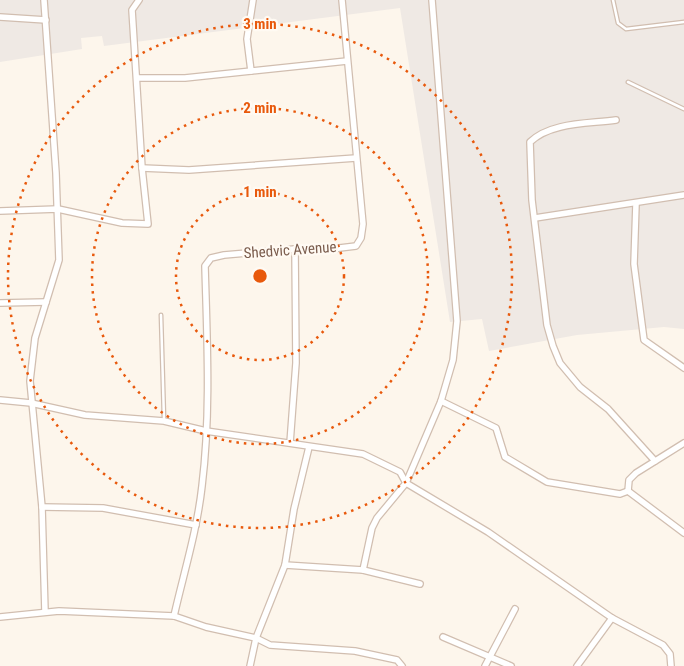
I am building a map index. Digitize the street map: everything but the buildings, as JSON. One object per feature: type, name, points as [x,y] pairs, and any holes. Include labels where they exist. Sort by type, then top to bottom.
[{"type":"street","points":[[44,0],[58,209],[59,260],[35,338],[30,380],[42,506],[45,612]]},
{"type":"street","points":[[0,211],[58,209],[122,223],[148,224],[142,168],[132,10],[139,0]]},
{"type":"street","points":[[251,71],[247,40],[253,0]]},
{"type":"street","name":"Shedvic Avenue","points":[[174,616],[192,550],[202,486],[209,400],[205,266],[211,258],[224,255],[295,249],[323,250],[356,246],[361,238],[363,224],[342,0]]},
{"type":"street","points":[[363,570],[374,523],[406,483],[441,401],[453,360],[457,321],[432,0]]},
{"type":"street","points":[[0,17],[46,20]]},
{"type":"street","points":[[137,78],[185,78],[347,61]]},
{"type":"street","points":[[616,120],[555,128],[536,135],[530,142],[535,218],[547,325],[560,363],[580,387],[608,408],[655,461]]},
{"type":"street","points":[[142,168],[189,170],[356,158]]},
{"type":"street","points":[[535,218],[636,204],[684,195]]},
{"type":"street","points":[[636,204],[634,264],[644,340],[684,368]]},
{"type":"street","points":[[290,443],[296,363],[295,249]]},
{"type":"street","points":[[0,303],[46,302]]},
{"type":"street","points":[[0,400],[32,403],[85,415],[164,421],[206,430],[363,454],[400,472],[406,483],[488,532],[612,618],[663,645],[670,654],[671,666]]},
{"type":"street","points":[[441,401],[496,428],[505,457],[548,482],[620,494],[628,491]]},
{"type":"street","points":[[628,491],[629,480],[684,443]]},
{"type":"street","points":[[250,666],[256,638],[285,565],[294,509],[309,447]]},
{"type":"street","points":[[628,491],[684,533]]},
{"type":"street","points":[[42,506],[103,508],[163,517],[196,525]]},
{"type":"street","points":[[285,565],[363,570],[420,584]]},
{"type":"street","points":[[484,666],[515,609]]},
{"type":"street","points":[[0,617],[45,612],[109,612],[174,616],[206,627],[256,638],[270,645],[355,651],[397,660],[402,666]]},
{"type":"street","points":[[577,666],[612,618]]},
{"type":"street","points":[[444,637],[512,666]]},
{"type":"lane","points":[[613,0],[618,23],[626,30],[684,22]]},
{"type":"lane","points":[[628,82],[684,109]]},
{"type":"lane","points":[[161,315],[164,421]]},
{"type":"shaded area","points":[[0,0],[684,0],[684,329],[664,327],[577,335],[489,351],[482,319],[450,322],[400,8],[104,46],[102,36],[81,38],[82,49],[0,62]]}]
